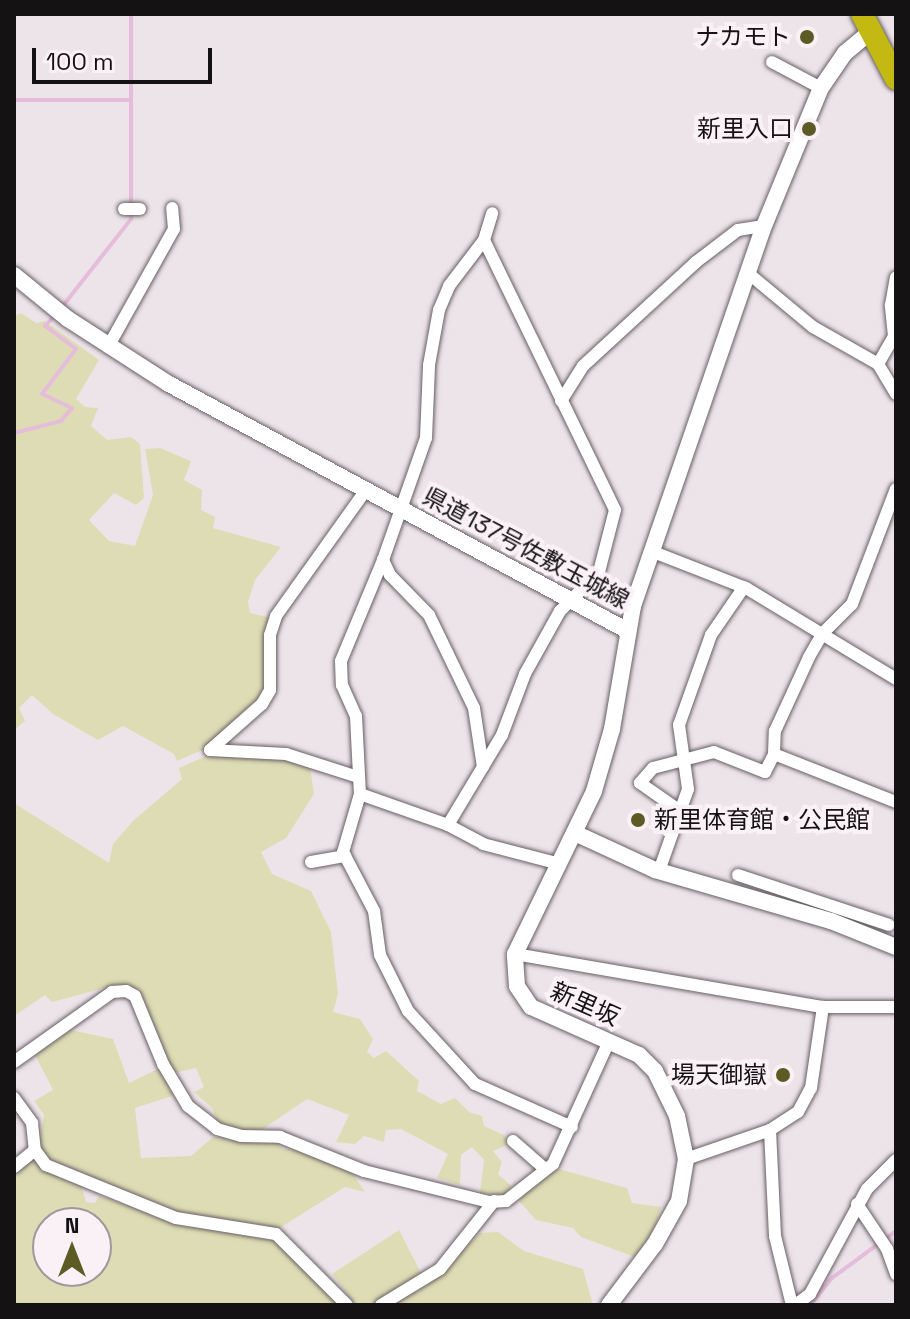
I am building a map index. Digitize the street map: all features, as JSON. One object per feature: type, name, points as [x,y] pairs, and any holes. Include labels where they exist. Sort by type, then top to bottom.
[{"type":"highway","points":[[865,24],[896,79]]},
{"type":"main road","name":"県道137号佐敷玉城線","points":[[14,275],[108,347],[626,630],[764,226],[821,88],[865,24]]},
{"type":"main road","points":[[515,954],[575,833],[607,750],[626,630]]},
{"type":"main road","points":[[575,833],[659,871],[780,906],[896,947]]},
{"type":"main road","name":"新里坂","points":[[515,954],[517,986],[531,1007],[639,1055],[655,1071],[677,1116],[686,1159],[683,1185],[669,1222],[609,1305]]},
{"type":"street","points":[[772,62],[821,88]]},
{"type":"street","points":[[108,347],[174,229],[172,208]]},
{"type":"street","points":[[124,209],[140,209]]},
{"type":"street","points":[[492,213],[484,240],[449,286],[439,310],[429,365],[426,438],[404,510],[341,661],[342,685],[356,716],[360,794],[345,856],[374,911],[380,955],[408,1011],[475,1084],[572,1127]]},
{"type":"street","points":[[561,401],[583,366],[705,254],[738,230],[764,226]]},
{"type":"street","points":[[448,825],[483,767],[525,674],[569,599],[599,572],[615,510],[484,240]]},
{"type":"street","points":[[748,273],[813,327],[878,364],[896,394]]},
{"type":"street","points":[[878,364],[894,336],[891,305],[896,277]]},
{"type":"street","points":[[680,811],[640,783],[653,768],[714,752],[765,772],[774,754],[775,731],[823,633],[852,604],[896,489]]},
{"type":"street","points":[[358,777],[286,754],[210,750],[262,704],[270,690],[270,635],[276,616],[366,490]]},
{"type":"street","points":[[651,551],[744,587],[896,679]]},
{"type":"street","points":[[383,560],[390,575],[429,615],[474,708],[483,767]]},
{"type":"street","points":[[659,871],[688,789],[679,725],[711,635],[744,587]]},
{"type":"street","points":[[774,754],[896,802]]},
{"type":"street","points":[[360,794],[448,825],[483,844],[560,864]]},
{"type":"street","points":[[311,862],[345,856]]},
{"type":"street","points":[[738,875],[889,925]]},
{"type":"street","points":[[775,886],[780,906]]},
{"type":"street","points":[[515,954],[823,1007],[896,1007]]},
{"type":"street","points":[[14,1062],[112,992],[126,991],[135,996],[163,1064],[188,1106],[217,1129],[241,1136],[280,1137],[364,1171],[494,1201],[506,1201],[553,1164],[609,1041]]},
{"type":"street","points":[[686,1159],[770,1130],[807,1103],[823,1007]]},
{"type":"street","points":[[14,1098],[32,1123],[35,1150],[46,1165],[176,1218],[276,1234],[347,1305]]},
{"type":"street","points":[[770,1130],[775,1236],[794,1305],[810,1294],[857,1204],[896,1160]]},
{"type":"street","points":[[513,1141],[545,1169]]},
{"type":"street","points":[[14,1167],[35,1150]]},
{"type":"street","points":[[381,1305],[440,1269],[494,1201]]},
{"type":"street","points":[[857,1204],[886,1248],[896,1274]]},
{"type":"shaded area","points":[[21,313],[36,323],[45,321],[99,360],[76,399],[85,407],[98,408],[91,426],[107,440],[131,437],[140,444],[144,498],[136,505],[114,493],[89,520],[109,541],[135,546],[153,495],[145,449],[160,448],[191,461],[184,480],[202,490],[201,510],[215,517],[213,528],[281,547],[255,580],[248,602],[250,613],[268,617],[267,686],[257,705],[207,748],[177,761],[174,754],[123,726],[98,740],[53,714],[32,695],[19,708],[25,721],[14,730],[14,316]]},
{"type":"shaded area","points":[[211,754],[291,759],[310,767],[314,794],[286,838],[261,852],[272,874],[311,891],[331,932],[338,994],[333,1012],[360,1019],[373,1039],[367,1052],[374,1058],[386,1051],[419,1081],[417,1091],[441,1104],[455,1098],[469,1112],[482,1116],[484,1126],[504,1135],[509,1144],[493,1151],[502,1162],[498,1174],[511,1186],[506,1195],[480,1193],[484,1160],[472,1147],[461,1155],[460,1185],[437,1178],[448,1154],[401,1129],[386,1130],[384,1142],[364,1136],[355,1144],[336,1142],[349,1115],[307,1099],[257,1133],[219,1126],[212,1108],[194,1092],[204,1087],[196,1068],[174,1073],[127,987],[112,986],[52,1002],[45,995],[14,1016],[14,803],[109,863],[113,844],[133,821],[182,779],[179,768]]},
{"type":"shaded area","points":[[66,1029],[113,1039],[129,1083],[160,1068],[175,1095],[135,1108],[141,1158],[191,1156],[213,1137],[273,1141],[283,1149],[313,1151],[348,1167],[365,1192],[345,1187],[278,1229],[175,1215],[49,1163],[38,1149],[44,1115],[34,1101],[53,1090],[33,1051]]},
{"type":"shaded area","points":[[34,1157],[81,1184],[86,1202],[95,1203],[99,1196],[174,1222],[272,1238],[341,1305],[14,1305],[14,1178]]},
{"type":"shaded area","points":[[559,1169],[627,1188],[632,1203],[661,1207],[655,1228],[635,1257],[581,1237],[573,1228],[536,1220],[519,1201],[535,1182]]},
{"type":"shaded area","points":[[399,1230],[423,1277],[373,1305],[356,1305],[332,1274]]},
{"type":"shaded area","points":[[498,1232],[524,1251],[583,1269],[593,1305],[390,1305],[444,1271],[480,1233]]},
{"type":"waterway","points":[[62,307],[131,219],[131,14]]},
{"type":"waterway","points":[[14,100],[131,100]]},
{"type":"waterway","points":[[14,433],[61,421],[72,408],[42,394],[76,349],[45,326],[56,314]]},
{"type":"waterway","points":[[810,1305],[832,1278],[896,1231]]},
{"type":"place","name":"ナカモト","points":[[807,37]]},
{"type":"place","name":"新里入口","points":[[809,129]]},
{"type":"place","name":"新里体育館・公民館","points":[[638,820]]},
{"type":"place","name":"場天御嶽","points":[[783,1075]]}]
